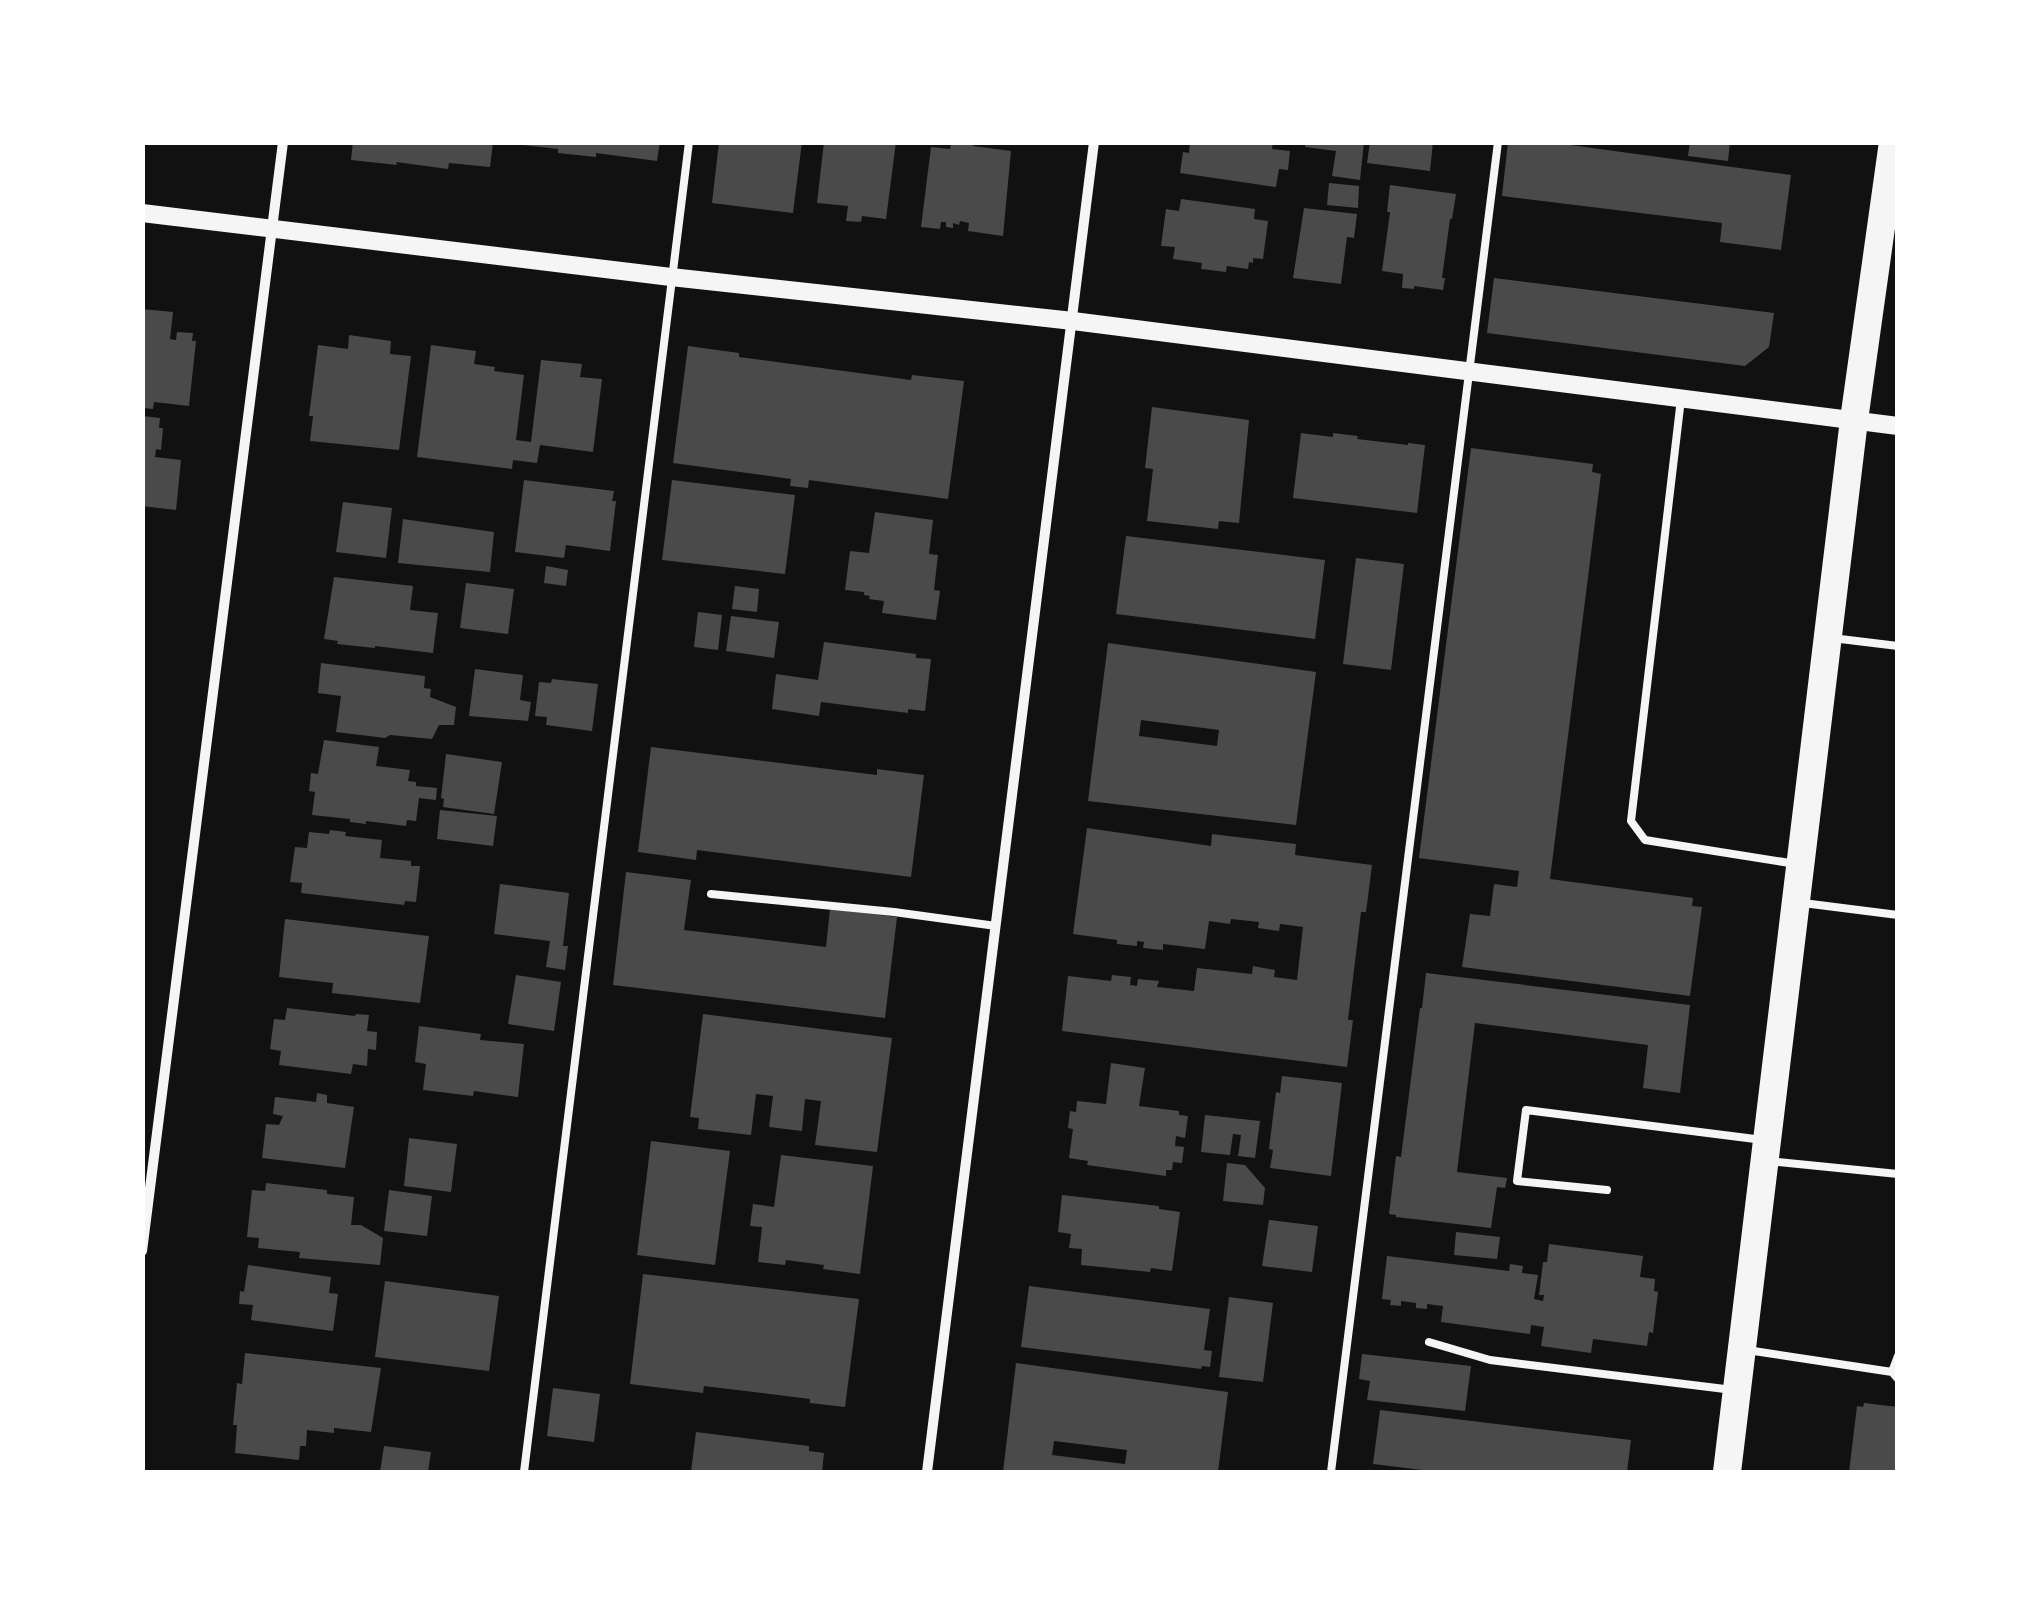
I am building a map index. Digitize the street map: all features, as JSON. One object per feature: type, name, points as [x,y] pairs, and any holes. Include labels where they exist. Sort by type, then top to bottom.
[{"type":"highway","points":[[1727,1472],[1854,420],[1893,142]]},
{"type":"street","points":[[142,1251],[283,142]]},
{"type":"street","points":[[927,1472],[1094,142]]},
{"type":"street","points":[[142,213],[671,278],[1073,321],[1898,426]]},
{"type":"lane","points":[[524,1472],[689,142]]},
{"type":"lane","points":[[1330,1472],[1498,142]]},
{"type":"lane","points":[[1681,398],[1631,821],[1646,840],[1800,864]]},
{"type":"lane","points":[[1827,638],[1898,646]]},
{"type":"lane","points":[[712,894],[996,926]]},
{"type":"lane","points":[[1796,902],[1898,914]]},
{"type":"lane","points":[[1607,1190],[1518,1181],[1526,1110],[1898,1174]]},
{"type":"lane","points":[[1429,1342],[1490,1360],[1737,1391]]},
{"type":"lane","points":[[1742,1349],[1895,1375],[1898,1356]]},
{"type":"building","points":[[353,142],[493,142],[490,167],[449,163],[448,169],[351,160]]},
{"type":"building","points":[[523,142],[660,142],[657,161],[596,153],[596,157],[558,153],[558,149]]},
{"type":"building","points":[[719,142],[802,142],[793,213],[712,203]]},
{"type":"building","points":[[824,142],[896,142],[886,219],[862,216],[861,222],[846,221],[848,206],[817,203]]},
{"type":"building","points":[[961,142],[1011,151],[1003,236],[968,231],[969,223],[960,221],[959,225],[953,223],[953,228],[946,227],[946,222],[941,222],[940,229],[921,227],[931,147],[950,149],[951,144]]},
{"type":"building","points":[[1190,142],[1273,142],[1272,149],[1290,151],[1288,170],[1279,169],[1276,187],[1180,173],[1183,152],[1189,153]]},
{"type":"building","points":[[1306,142],[1364,142],[1360,180],[1332,176],[1336,151],[1305,147]]},
{"type":"building","points":[[1370,142],[1433,142],[1430,171],[1367,163]]},
{"type":"building","points":[[1508,142],[1548,142],[1791,175],[1781,250],[1720,242],[1722,223],[1502,196]]},
{"type":"building","points":[[1690,142],[1730,142],[1728,161],[1688,156]]},
{"type":"building","points":[[1329,183],[1359,186],[1358,208],[1327,205]]},
{"type":"building","points":[[1390,185],[1456,194],[1443,290],[1402,288],[1403,274],[1382,271]]},
{"type":"building","points":[[1181,199],[1255,209],[1254,219],[1268,221],[1263,259],[1253,258],[1248,269],[1227,266],[1226,272],[1201,269],[1202,263],[1173,259],[1175,247],[1161,246],[1166,209],[1179,211]]},
{"type":"building","points":[[1304,208],[1357,214],[1354,238],[1347,237],[1341,284],[1293,278]]},
{"type":"building","points":[[1494,278],[1774,313],[1769,347],[1745,366],[1487,333]]},
{"type":"building","points":[[142,309],[173,312],[170,339],[176,340],[177,332],[193,333],[192,341],[196,341],[189,406],[154,402],[153,409],[142,408]]},
{"type":"building","points":[[349,335],[391,341],[390,354],[411,356],[399,450],[310,441],[313,416],[309,416],[318,345],[348,349]]},
{"type":"building","points":[[431,345],[476,351],[474,364],[524,375],[516,440],[531,442],[541,360],[582,364],[580,377],[602,379],[593,452],[540,445],[537,463],[513,460],[512,469],[417,457]]},
{"type":"building","points":[[688,346],[739,353],[739,357],[911,380],[912,375],[964,381],[948,499],[809,480],[808,488],[790,486],[791,479],[673,463]]},
{"type":"building","points":[[1152,407],[1249,420],[1239,523],[1219,521],[1218,529],[1147,521],[1153,469],[1145,468]]},
{"type":"building","points":[[142,416],[160,418],[161,450],[156,449],[155,457],[181,460],[176,510],[142,506]]},
{"type":"building","points":[[1301,433],[1333,437],[1333,433],[1425,445],[1417,513],[1293,498]]},
{"type":"building","points":[[1471,448],[1593,464],[1592,472],[1601,474],[1550,879],[1693,898],[1692,906],[1702,907],[1690,996],[1462,967],[1470,914],[1490,916],[1494,884],[1517,887],[1519,871],[1419,858]]},
{"type":"building","points":[[524,480],[614,491],[610,551],[566,545],[564,558],[515,552]]},
{"type":"building","points":[[672,480],[795,495],[785,574],[662,560]]},
{"type":"building","points":[[343,502],[392,508],[386,558],[336,552]]},
{"type":"building","points":[[875,512],[933,520],[929,554],[938,555],[934,590],[940,591],[936,620],[882,613],[884,601],[869,599],[864,592],[845,590],[850,551],[869,553]]},
{"type":"building","points":[[403,519],[494,532],[490,572],[398,563]]},
{"type":"building","points":[[1126,536],[1325,560],[1315,639],[1116,614]]},
{"type":"building","points":[[1356,558],[1404,564],[1391,670],[1343,664]]},
{"type":"building","points":[[546,566],[568,570],[566,586],[544,583]]},
{"type":"building","points":[[334,577],[413,586],[410,610],[438,613],[433,653],[337,644],[338,641],[324,639]]},
{"type":"building","points":[[466,583],[514,589],[508,634],[460,628]]},
{"type":"building","points":[[735,586],[759,589],[757,612],[732,609]]},
{"type":"building","points":[[698,612],[722,615],[718,650],[694,647]]},
{"type":"building","points":[[731,616],[779,622],[774,658],[726,651]]},
{"type":"building","points":[[824,642],[931,659],[925,711],[908,709],[908,713],[821,702],[819,716],[772,709],[776,674],[818,680]]},
{"type":"building","points":[[1108,643],[1316,672],[1296,825],[1088,801]],"holes":[[[1141,720],[1219,730],[1217,746],[1139,736]]]},
{"type":"building","points":[[321,663],[425,676],[424,688],[431,689],[430,697],[456,707],[454,725],[439,725],[432,739],[336,732],[341,696],[318,693]]},
{"type":"building","points":[[475,669],[523,675],[520,700],[531,702],[528,721],[469,716]]},
{"type":"building","points":[[552,679],[598,684],[592,731],[546,725],[547,717],[535,716],[539,682],[551,683]]},
{"type":"building","points":[[324,740],[379,747],[376,766],[410,770],[408,781],[437,788],[436,800],[419,798],[416,821],[407,820],[406,826],[312,815],[315,792],[309,791],[311,773],[318,774]]},
{"type":"building","points":[[651,747],[877,775],[877,769],[924,775],[911,877],[697,850],[696,860],[638,852]]},
{"type":"building","points":[[446,754],[502,762],[494,814],[443,807]]},
{"type":"building","points":[[440,810],[497,816],[493,846],[437,839]]},
{"type":"building","points":[[1087,828],[1211,846],[1212,834],[1296,844],[1295,855],[1372,865],[1366,912],[1361,912],[1348,1020],[1353,1020],[1347,1067],[1062,1031],[1068,976],[1111,981],[1112,975],[1131,977],[1130,985],[1137,986],[1138,979],[1159,981],[1157,987],[1194,991],[1197,968],[1252,974],[1253,966],[1275,970],[1274,977],[1297,980],[1303,927],[1280,924],[1279,931],[1258,928],[1259,922],[1209,921],[1205,949],[1163,944],[1163,950],[1143,948],[1144,942],[1137,941],[1137,946],[1117,944],[1117,940],[1073,934]]},
{"type":"building","points":[[330,830],[346,832],[345,836],[382,840],[380,858],[411,861],[411,866],[420,866],[416,902],[405,901],[404,905],[301,893],[302,883],[290,882],[295,847],[307,848],[309,832],[329,834]]},
{"type":"building","points":[[626,872],[691,880],[684,930],[826,947],[830,909],[897,917],[885,1018],[613,985]]},
{"type":"building","points":[[500,884],[569,893],[563,946],[568,946],[565,970],[546,967],[550,941],[494,934]]},
{"type":"building","points":[[285,919],[429,936],[420,1003],[332,993],[333,983],[279,977]]},
{"type":"building","points":[[1426,973],[1690,1005],[1680,1093],[1643,1088],[1648,1045],[1475,1023],[1457,1172],[1507,1178],[1505,1188],[1497,1187],[1491,1228],[1389,1214],[1396,1156],[1401,1157]]},
{"type":"building","points":[[516,975],[561,982],[554,1031],[508,1024]]},
{"type":"building","points":[[287,1008],[369,1015],[367,1031],[377,1032],[376,1050],[368,1049],[367,1066],[353,1064],[351,1074],[279,1065],[281,1051],[270,1049],[274,1019],[285,1020]]},
{"type":"building","points":[[703,1014],[892,1038],[877,1152],[815,1145],[821,1101],[805,1099],[802,1131],[769,1127],[773,1096],[756,1094],[751,1135],[698,1129],[699,1118],[690,1117]]},
{"type":"building","points":[[419,1026],[481,1034],[480,1040],[524,1044],[518,1097],[423,1090],[426,1064],[415,1062]]},
{"type":"building","points":[[1111,1063],[1145,1068],[1139,1106],[1179,1111],[1179,1115],[1188,1116],[1185,1138],[1176,1136],[1175,1146],[1184,1147],[1182,1163],[1173,1162],[1166,1176],[1087,1165],[1088,1161],[1069,1158],[1073,1129],[1068,1128],[1070,1111],[1076,1112],[1077,1101],[1106,1104]]},
{"type":"building","points":[[1282,1076],[1342,1083],[1331,1176],[1270,1168],[1276,1092],[1280,1093]]},
{"type":"building","points":[[317,1093],[327,1095],[327,1103],[354,1107],[345,1168],[262,1158],[266,1124],[279,1125],[283,1116],[273,1114],[275,1097],[316,1102]]},
{"type":"building","points":[[1205,1115],[1260,1121],[1255,1158],[1238,1156],[1241,1135],[1233,1134],[1230,1155],[1201,1152]]},
{"type":"building","points":[[409,1138],[457,1144],[451,1192],[404,1186]]},
{"type":"building","points":[[651,1141],[730,1151],[715,1265],[637,1255]]},
{"type":"building","points":[[781,1155],[873,1166],[860,1274],[786,1260],[785,1265],[758,1262],[762,1227],[750,1226],[753,1204],[774,1207]]},
{"type":"building","points":[[1227,1163],[1245,1165],[1265,1188],[1263,1205],[1223,1201]]},
{"type":"building","points":[[266,1183],[354,1197],[351,1225],[361,1225],[383,1238],[380,1265],[299,1258],[300,1252],[258,1248],[259,1238],[247,1237],[252,1190],[265,1191]]},
{"type":"building","points":[[389,1190],[432,1196],[427,1236],[384,1231]]},
{"type":"building","points":[[1062,1195],[1180,1212],[1172,1271],[1081,1265],[1082,1249],[1069,1248],[1071,1234],[1058,1232]]},
{"type":"building","points":[[1269,1220],[1318,1226],[1312,1272],[1262,1266]]},
{"type":"building","points":[[1456,1232],[1500,1237],[1497,1259],[1454,1255]]},
{"type":"building","points":[[1549,1244],[1643,1256],[1640,1277],[1655,1279],[1654,1291],[1658,1292],[1653,1333],[1649,1332],[1647,1346],[1593,1339],[1591,1353],[1541,1346],[1544,1327],[1531,1325],[1530,1334],[1441,1322],[1443,1306],[1427,1304],[1427,1309],[1416,1308],[1416,1303],[1401,1301],[1401,1306],[1390,1305],[1391,1300],[1382,1299],[1387,1256],[1509,1271],[1510,1264],[1523,1266],[1522,1273],[1538,1275],[1534,1299],[1543,1301],[1544,1295],[1539,1295]]},
{"type":"building","points":[[248,1265],[331,1277],[329,1293],[338,1294],[333,1331],[251,1320],[253,1305],[239,1304]]},
{"type":"building","points":[[643,1274],[859,1299],[845,1407],[704,1386],[703,1393],[630,1384]]},
{"type":"building","points":[[385,1281],[499,1296],[489,1371],[375,1357]]},
{"type":"building","points":[[1029,1286],[1210,1309],[1204,1350],[1212,1351],[1210,1367],[1021,1347]]},
{"type":"building","points":[[1229,1297],[1273,1303],[1263,1382],[1219,1377]]},
{"type":"building","points":[[245,1353],[381,1368],[371,1432],[307,1430],[306,1446],[300,1446],[299,1460],[235,1453],[237,1383],[242,1384]]},
{"type":"building","points":[[1362,1354],[1471,1366],[1465,1411],[1367,1400],[1370,1381],[1359,1379]]},
{"type":"building","points":[[1016,1363],[1228,1392],[1218,1472],[1003,1472]],"holes":[[[1054,1441],[1127,1450],[1125,1464],[1052,1455]]]},
{"type":"building","points":[[553,1388],[600,1394],[594,1442],[547,1436]]},
{"type":"building","points":[[1864,1403],[1898,1407],[1897,1472],[1849,1472],[1857,1406],[1863,1407]]},
{"type":"building","points":[[1380,1410],[1631,1440],[1627,1472],[1439,1472],[1373,1464]]},
{"type":"building","points":[[696,1432],[809,1446],[809,1451],[824,1453],[822,1472],[691,1472]]},
{"type":"building","points":[[384,1446],[431,1452],[428,1472],[380,1472]]}]
